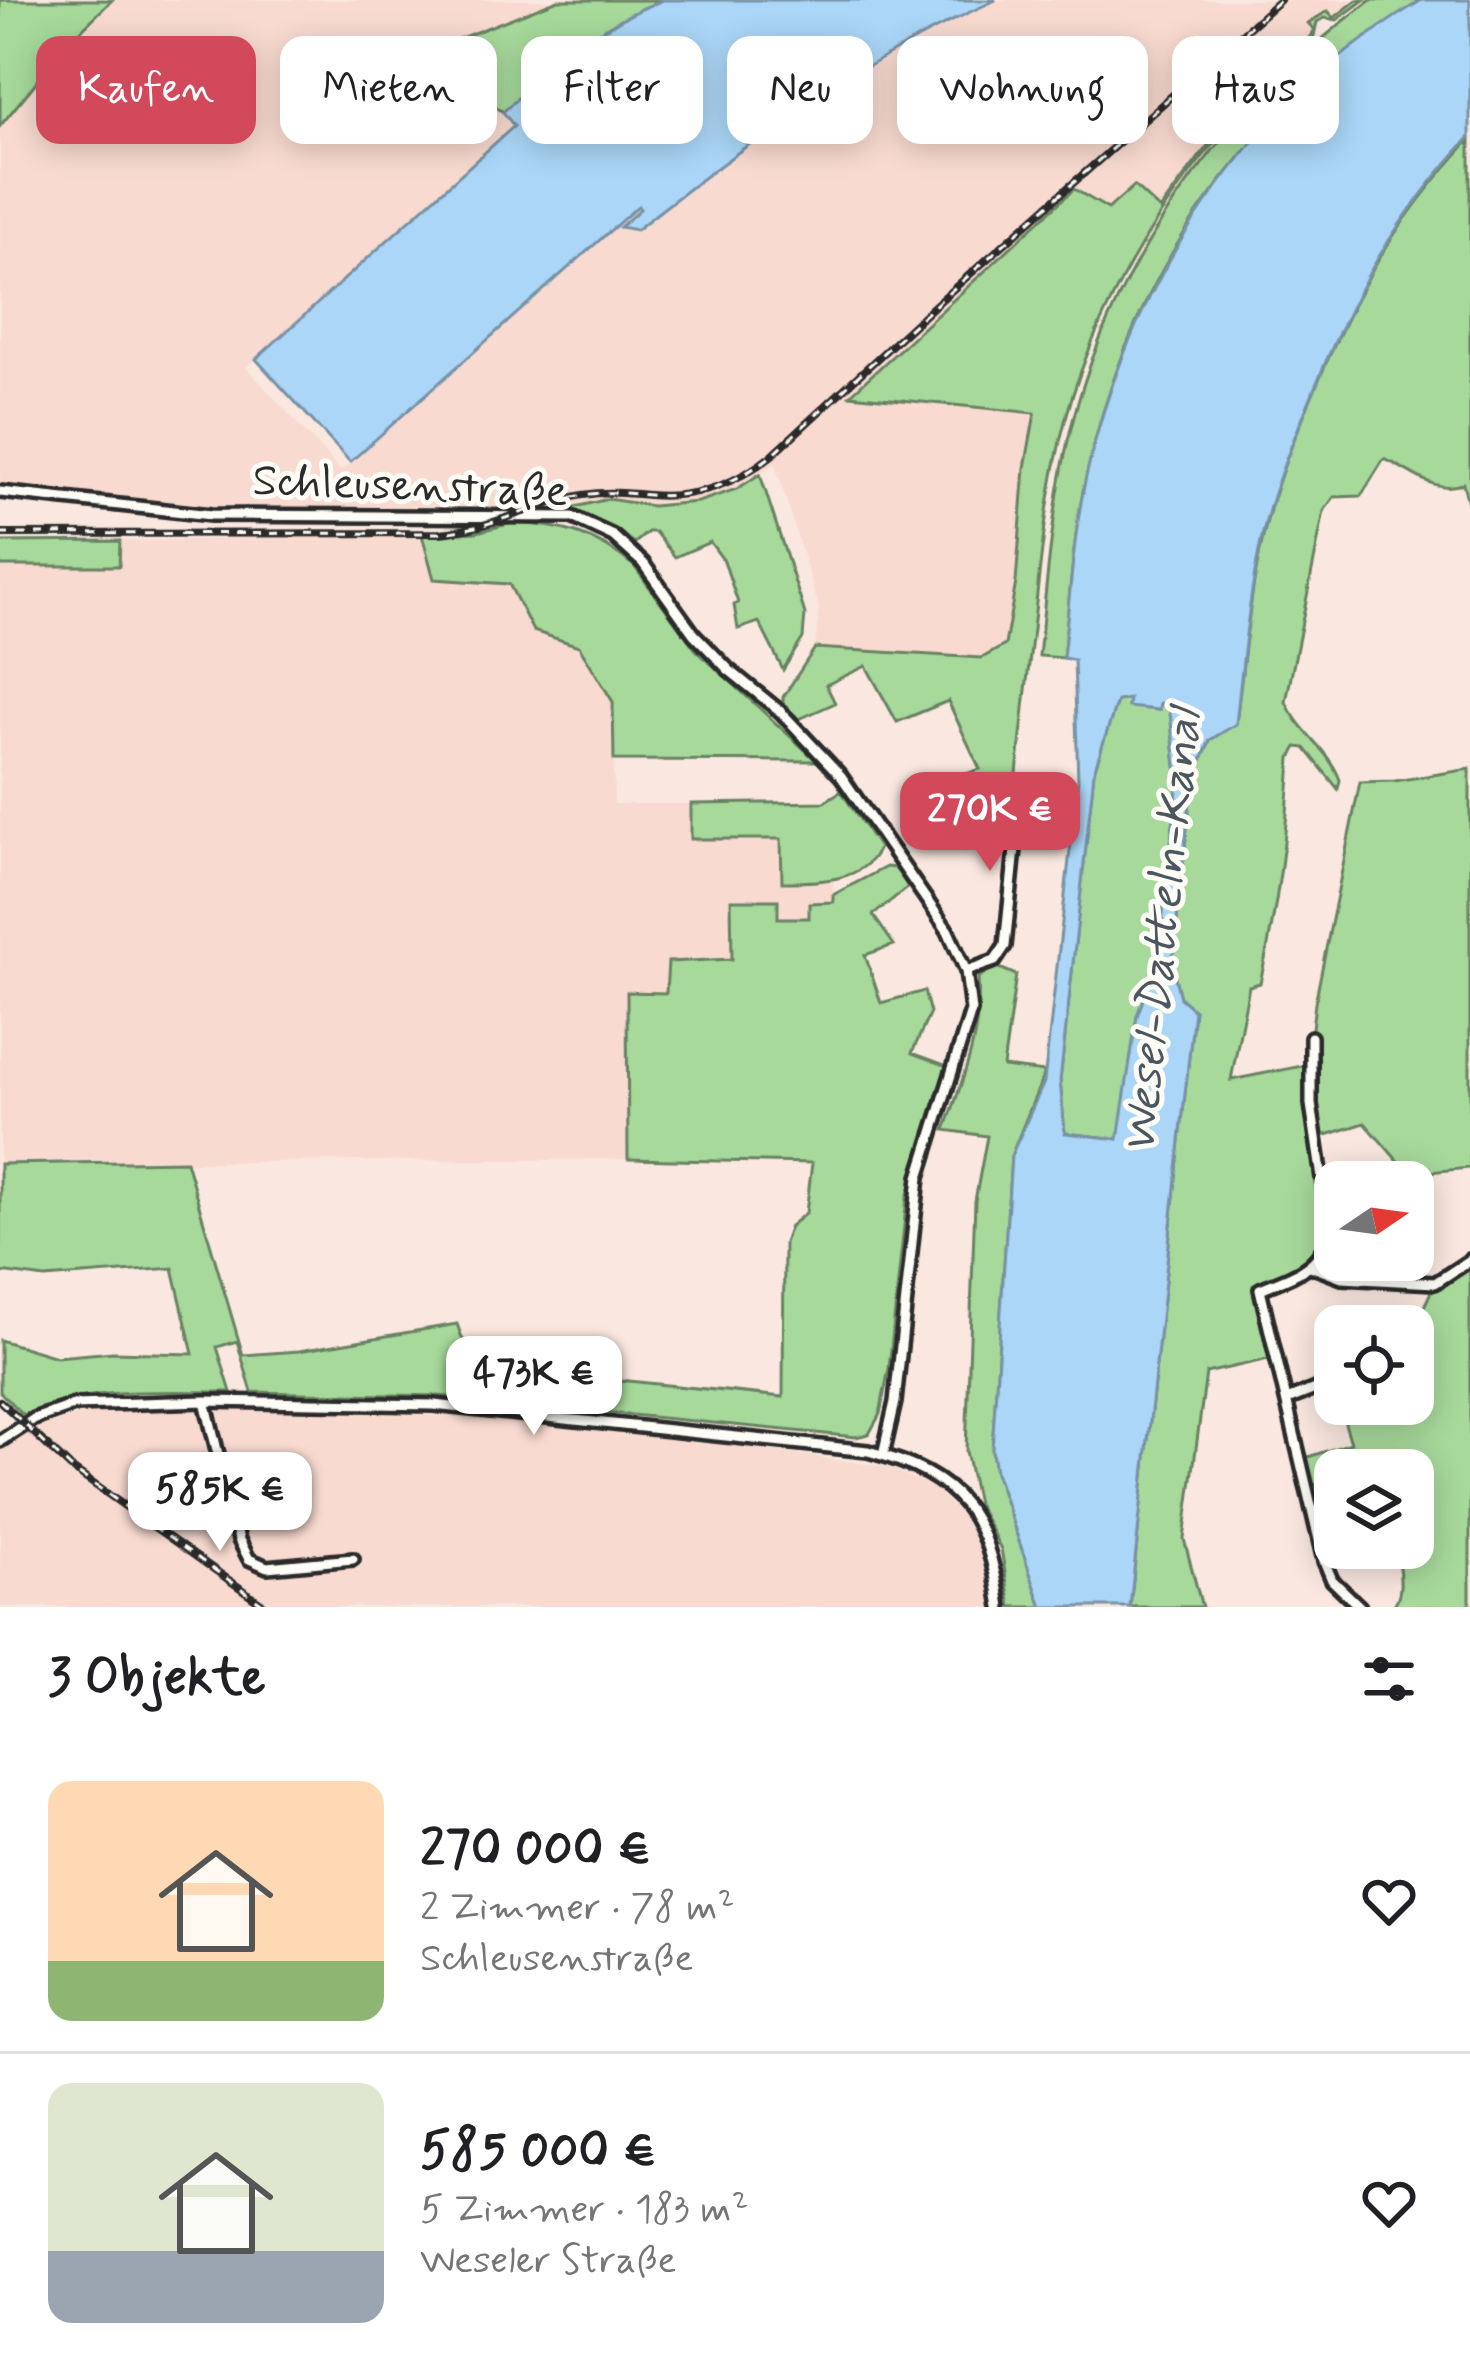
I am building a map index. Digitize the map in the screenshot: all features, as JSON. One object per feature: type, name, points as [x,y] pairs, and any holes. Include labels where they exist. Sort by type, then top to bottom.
[{"type":"street","name":"Schleusenstraße","points":[[0,492],[211,515],[572,518],[613,536],[643,562],[694,634],[729,670],[782,712],[848,785],[948,931],[965,971],[971,1011],[912,1215],[895,1402],[884,1455]]},
{"type":"street","points":[[965,971],[995,961],[1006,946],[1021,791]]},
{"type":"street","points":[[1311,1037],[1312,1104],[1320,1161]]},
{"type":"street","points":[[1360,1607],[1332,1580],[1324,1561],[1260,1289],[1313,1267],[1342,1278],[1436,1283],[1470,1260]]},
{"type":"street","points":[[1287,1400],[1314,1389]]},
{"type":"street","points":[[205,1401],[239,1540],[249,1559],[267,1568],[353,1559]]},
{"type":"street","points":[[0,1440],[34,1419],[74,1405],[205,1401],[457,1407],[884,1455],[936,1479],[971,1510],[993,1556],[1001,1607]]},
{"type":"shaded area","points":[[112,0],[558,0],[465,36],[280,36],[280,144],[495,144],[246,367],[341,471],[639,206],[621,227],[636,230],[748,144],[873,144],[873,64],[897,50],[897,144],[1148,144],[1148,36],[921,36],[936,27],[996,0],[1357,0],[1333,18],[1327,11],[1309,24],[1315,29],[1310,36],[1172,36],[1172,144],[1209,144],[1159,210],[1134,187],[851,394],[1035,412],[1007,639],[982,658],[815,648],[819,608],[775,464],[737,489],[698,502],[652,506],[608,499],[571,508],[460,505],[211,512],[0,489],[0,126],[36,82],[36,144],[256,144],[256,36],[75,36]]},
{"type":"shaded area","points":[[497,107],[503,112],[515,126],[497,142]]},
{"type":"shaded area","points":[[422,535],[424,550],[509,584],[533,631],[579,646],[613,702],[614,804],[691,804],[691,839],[782,839],[782,882],[833,880],[833,902],[810,918],[778,918],[733,959],[668,962],[667,993],[627,993],[628,1159],[0,1164],[0,566],[118,566],[120,541]]},
{"type":"shaded area","points":[[215,1409],[455,1416],[888,1467],[934,1488],[969,1522],[985,1559],[993,1607],[0,1607],[0,1452],[36,1428],[89,1412]]},
{"type":"green space","points":[[0,0],[112,0],[75,36],[36,36],[36,82],[0,126]]},
{"type":"green space","points":[[558,0],[663,0],[594,36],[521,36],[521,95],[503,112],[497,107],[497,36],[466,36]]},
{"type":"green space","points":[[1357,0],[1364,0],[1337,20],[1317,22],[1314,36],[1310,36],[1315,30],[1308,23],[1328,11],[1334,18]]},
{"type":"green space","points":[[1371,0],[1422,0],[1339,61],[1339,36],[1326,36]]},
{"type":"green space","points":[[1470,140],[1470,511],[1463,483],[1433,484],[1384,459],[1361,496],[1334,497],[1324,511],[1286,702],[1340,780],[1338,789],[1305,748],[1297,747],[1291,758],[1266,955],[1260,983],[1249,986],[1231,1080],[1307,1065],[1318,1161],[1314,1161],[1314,1256],[1309,1264],[1256,1286],[1273,1358],[1206,1373],[1184,1539],[1202,1607],[1130,1607],[1194,1010],[1180,998],[1172,965],[1192,783],[1210,740],[1236,723],[1259,556],[1289,451],[1358,296],[1442,171]]},
{"type":"green space","points":[[1213,144],[1139,248],[1091,345],[1072,397],[1043,544],[1012,820],[980,815],[952,831],[933,786],[980,769],[948,701],[897,722],[866,666],[826,685],[835,703],[799,719],[783,705],[783,697],[815,648],[982,658],[1005,645],[1035,413],[850,395],[1074,189],[1108,209],[1134,186],[1160,210]]},
{"type":"green space","points":[[1218,144],[1251,144],[1204,203],[1165,265],[1133,331],[1106,401],[1086,477],[1063,658],[1039,656],[1053,528],[1078,402],[1125,284]]},
{"type":"green space","points":[[760,474],[805,614],[803,638],[783,670],[759,622],[738,629],[734,605],[738,603],[724,561],[710,542],[675,557],[655,532],[635,543],[571,508],[608,499],[652,506],[698,502],[737,489]]},
{"type":"green space","points":[[512,523],[577,533],[634,566],[696,650],[817,761],[614,760],[613,702],[579,646],[533,631],[509,584],[434,579],[422,535],[477,532]]},
{"type":"green space","points":[[120,541],[119,566],[0,566],[0,542]]},
{"type":"green space","points":[[1129,699],[1128,706],[1159,710],[1160,702],[1169,704],[1178,782],[1158,959],[1137,1016],[1119,1139],[1065,1133],[1060,1081],[1094,771],[1117,701]]},
{"type":"green space","points":[[1470,769],[1470,1168],[1434,1172],[1434,1161],[1398,1161],[1365,1123],[1320,1137],[1311,1037],[1360,782]]},
{"type":"green space","points":[[841,791],[879,848],[872,860],[850,874],[782,882],[781,839],[691,839],[691,804],[824,802]]},
{"type":"green space","points":[[886,867],[895,868],[908,887],[873,915],[894,945],[865,955],[881,1003],[924,991],[930,1013],[912,1053],[950,1067],[907,1197],[889,1368],[880,1414],[869,1434],[856,1437],[438,1396],[252,1392],[237,1341],[217,1347],[231,1392],[99,1395],[23,1415],[0,1392],[0,1340],[56,1357],[113,1352],[193,1354],[173,1268],[45,1278],[0,1272],[0,1164],[186,1161],[243,1355],[299,1351],[457,1324],[472,1365],[783,1397],[784,1243],[790,1226],[806,1213],[812,1163],[628,1159],[627,992],[666,993],[668,962],[732,959],[731,900],[778,900],[778,918],[809,918],[809,903],[833,902],[833,895]]},
{"type":"green space","points":[[995,966],[1016,975],[1003,1067],[1045,1072],[1011,1156],[992,1450],[995,1472],[1042,1607],[1011,1607],[1001,1549],[977,1504],[966,1451],[975,1201],[987,1136],[945,1130],[974,1037],[978,978]]},
{"type":"green space","points":[[1470,1268],[1470,1607],[1392,1607],[1400,1587],[1399,1569],[1434,1569],[1434,1449],[1333,1449],[1351,1443],[1345,1425],[1434,1425],[1434,1305],[1425,1305],[1435,1283]]},
{"type":"green space","points":[[1314,1455],[1312,1486],[1305,1458]]},
{"type":"water","points":[[663,0],[996,0],[923,36],[897,36],[897,50],[873,64],[873,36],[727,36],[727,144],[751,144],[636,230],[620,227],[638,206],[350,462],[256,359],[497,144],[514,126],[503,112],[521,95],[521,144],[703,144],[703,36],[594,36]]},
{"type":"water","name":"Wesel-Datteln-Kanal","points":[[1422,0],[1470,0],[1470,137],[1396,230],[1358,294],[1325,364],[1267,515],[1250,604],[1236,724],[1210,740],[1192,783],[1172,965],[1180,998],[1194,1010],[1130,1607],[1042,1607],[995,1472],[992,1450],[1011,1156],[1044,1082],[1078,780],[1074,660],[1063,658],[1086,477],[1132,334],[1205,204],[1251,144],[1339,144],[1339,59]],"holes":[[[1129,699],[1128,707],[1159,710],[1160,703],[1169,704],[1178,782],[1158,959],[1137,1016],[1118,1139],[1065,1133],[1060,1081],[1094,771],[1117,701]]]},
{"type":"railway","points":[[0,534],[439,533],[477,527],[583,495],[682,495],[729,482],[771,456],[1280,0]]},
{"type":"railway","points":[[0,1401],[71,1468],[267,1607]]}]
